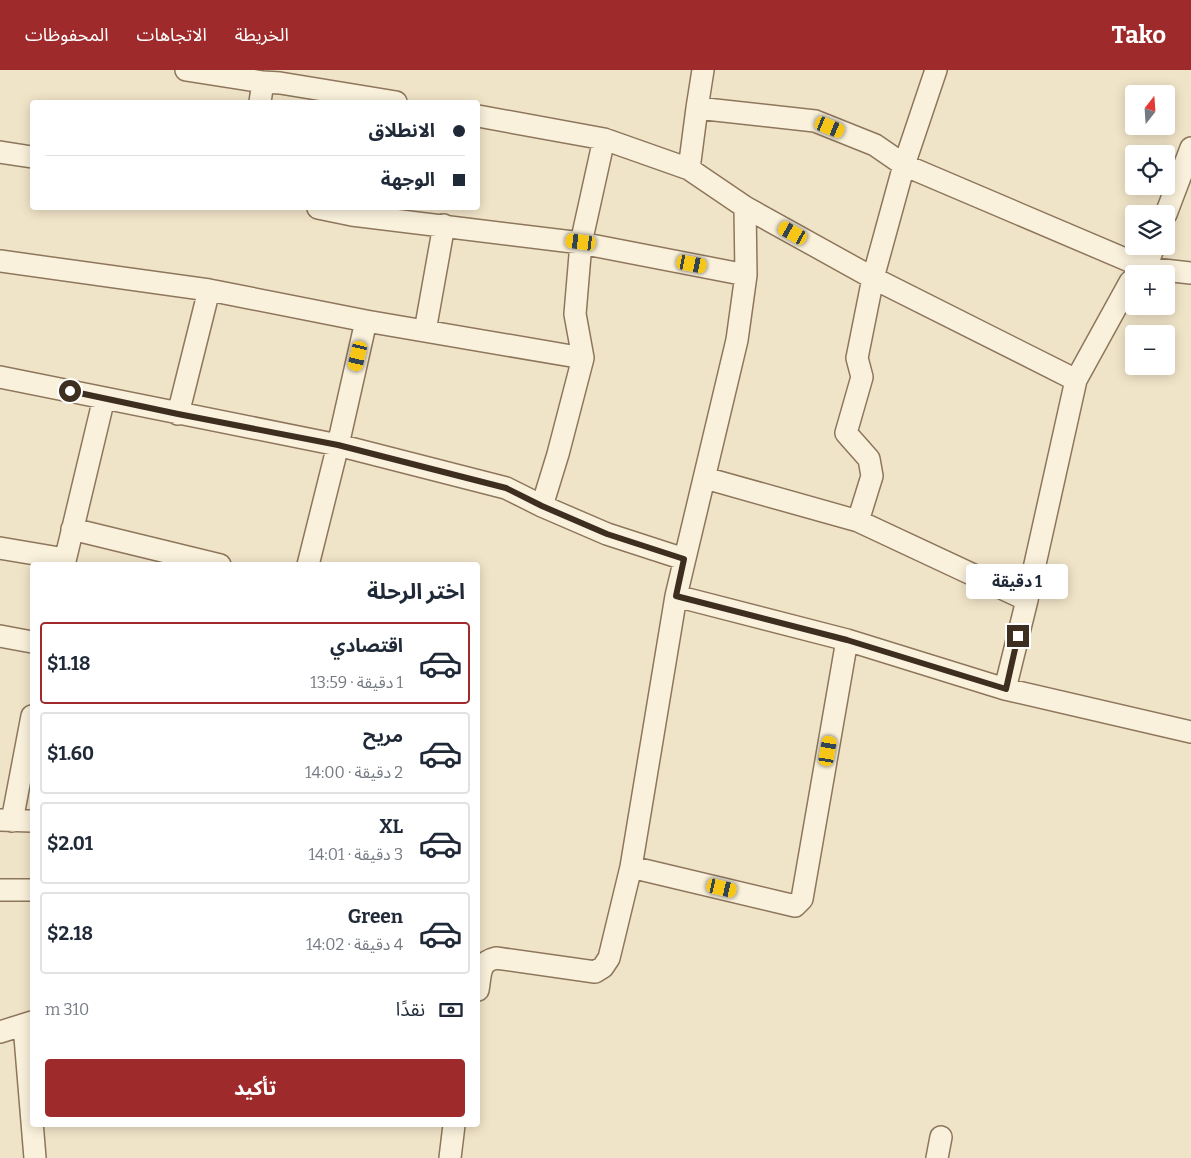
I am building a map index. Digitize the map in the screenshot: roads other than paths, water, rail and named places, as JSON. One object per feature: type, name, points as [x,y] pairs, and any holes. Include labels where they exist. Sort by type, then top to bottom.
[{"type":"street","points":[[186,70],[382,100]]},
{"type":"street","points":[[689,169],[703,70]]},
{"type":"street","points":[[858,521],[872,476],[869,459],[846,433],[862,377],[857,358],[873,278],[904,165],[936,70]]},
{"type":"street","points":[[697,108],[816,121],[875,145],[904,165],[1125,266]]},
{"type":"street","points":[[480,116],[604,139],[689,169],[746,206],[873,278],[1076,380]]},
{"type":"street","points":[[542,506],[558,454],[583,358],[575,314],[581,242],[604,139]]},
{"type":"street","points":[[1169,205],[1191,148]]},
{"type":"street","points":[[0,152],[30,157]]},
{"type":"street","points":[[480,978],[482,965],[488,960],[496,958],[595,972],[603,968],[609,958],[631,867],[676,596],[737,340],[746,275],[746,206]]},
{"type":"street","points":[[328,210],[352,215],[581,242],[746,275]]},
{"type":"street","points":[[425,331],[444,225]]},
{"type":"street","points":[[0,261],[208,290],[366,321],[583,358]]},
{"type":"street","points":[[1175,273],[1191,273]]},
{"type":"street","points":[[178,414],[208,290]]},
{"type":"street","points":[[1006,689],[1076,380],[1125,291]]},
{"type":"street","points":[[309,562],[366,321]]},
{"type":"street","points":[[0,377],[338,445],[506,488],[607,534],[684,559]]},
{"type":"street","points":[[0,548],[64,562],[104,398]]},
{"type":"street","points":[[705,478],[858,521],[1027,600]]},
{"type":"street","points":[[72,529],[208,562]]},
{"type":"street","points":[[676,596],[847,640],[1006,689],[1191,732]]},
{"type":"street","points":[[0,636],[30,642]]},
{"type":"street","points":[[631,867],[795,906],[802,899],[847,640]]},
{"type":"street","points":[[15,821],[30,728]]},
{"type":"street","points":[[0,890],[30,890]]},
{"type":"street","points":[[0,1032],[28,1023],[30,1062]]},
{"type":"street","points":[[33,1127],[35,1158]]},
{"type":"street","points":[[450,1158],[454,1127]]},
{"type":"street","points":[[937,1158],[941,1137]]}]
